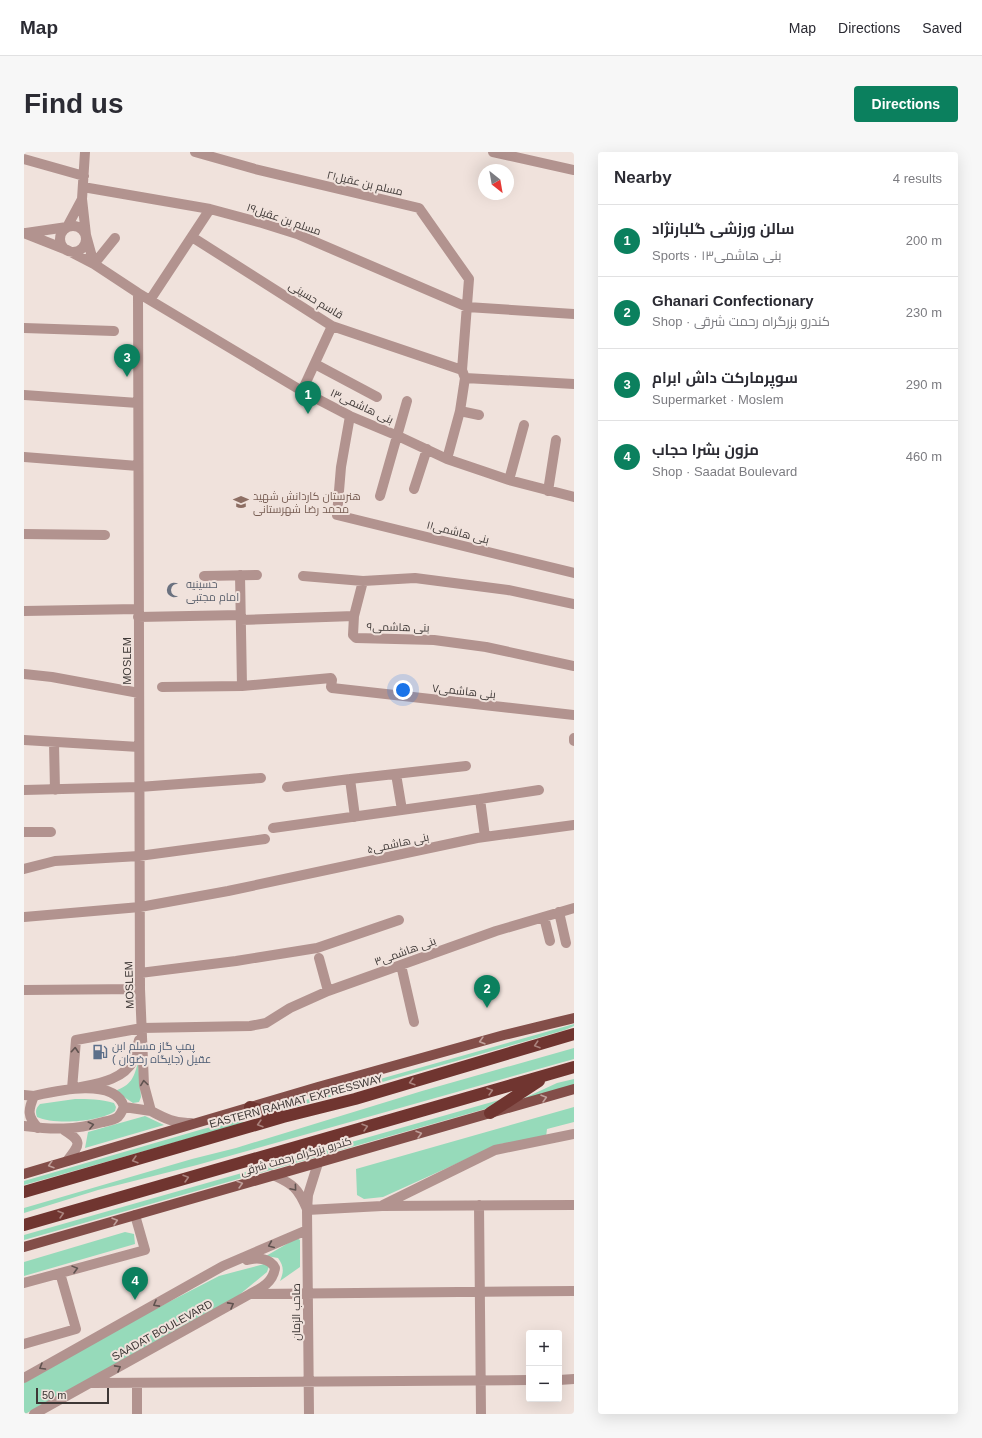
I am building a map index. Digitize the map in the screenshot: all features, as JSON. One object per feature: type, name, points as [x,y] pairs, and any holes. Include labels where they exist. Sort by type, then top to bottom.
[{"type":"highway","name":"EASTERN RAHMAT EXPRESSWAY","points":[[24,1192],[283,1117],[355,1099],[570,1034]]},
{"type":"highway","points":[[24,1225],[574,1067]]},
{"type":"highway","points":[[490,1113],[548,1075]]},
{"type":"highway","points":[[250,1107],[283,1117]]},
{"type":"main road","points":[[24,1174],[250,1107],[504,1035],[574,1018]]},
{"type":"main road","name":"کندرو بزرگراه رحمت شرقی","points":[[24,1247],[574,1089]]},
{"type":"street","points":[[82,199],[60,237],[62,245],[67,250],[76,252],[84,247],[86,243],[82,199],[85,152]]},
{"type":"street","name":"مسلم بن عقیل۲۱","points":[[195,152],[255,169],[419,208],[469,279],[464,374],[460,410],[447,459]]},
{"type":"street","points":[[493,152],[574,170]]},
{"type":"street","points":[[24,159],[84,176]]},
{"type":"street","name":"مسلم بن عقیل۱۹","points":[[83,187],[210,209],[262,223],[297,234],[467,307],[574,314]]},
{"type":"street","points":[[150,300],[210,209]]},
{"type":"street","points":[[25,233],[77,226],[86,234],[94,264]]},
{"type":"street","name":"بنی هاشمی۱۳","points":[[25,233],[67,250],[94,264],[138,293],[302,390],[350,416],[447,459],[509,480],[574,497]]},
{"type":"street","name":"قاسم حسینی","points":[[192,237],[332,326],[464,374],[574,384]]},
{"type":"street","points":[[94,264],[115,238]]},
{"type":"street","name":"MOSLEM","points":[[138,293],[140,989],[144,1085],[151,1111]]},
{"type":"street","points":[[302,390],[332,326]]},
{"type":"street","points":[[24,328],[114,331]]},
{"type":"street","points":[[314,364],[377,397]]},
{"type":"street","points":[[24,395],[138,403]]},
{"type":"street","points":[[380,496],[407,401]]},
{"type":"street","points":[[460,410],[479,415]]},
{"type":"street","name":"بنی هاشمی۱۱","points":[[350,416],[341,467],[337,515],[574,573]]},
{"type":"street","points":[[509,480],[524,425]]},
{"type":"street","points":[[548,491],[556,440]]},
{"type":"street","points":[[414,489],[427,449]]},
{"type":"street","points":[[24,457],[138,466]]},
{"type":"street","points":[[24,534],[105,535]]},
{"type":"street","points":[[162,687],[242,686],[240,575]]},
{"type":"street","points":[[204,576],[257,575]]},
{"type":"street","points":[[303,576],[363,581],[415,578],[508,590],[574,604]]},
{"type":"street","points":[[354,616],[363,581]]},
{"type":"street","name":"بنی هاشمی۹","points":[[24,611],[138,613],[241,618],[354,616],[353,635],[356,638],[434,640],[486,647],[574,666]]},
{"type":"street","points":[[24,674],[52,677],[139,693]]},
{"type":"street","name":"بنی هاشمی۷","points":[[242,686],[331,678],[332,688],[574,715]]},
{"type":"street","points":[[24,740],[139,747]]},
{"type":"street","points":[[54,743],[55,790]]},
{"type":"street","points":[[287,787],[466,766]]},
{"type":"street","points":[[396,774],[402,810]]},
{"type":"street","points":[[24,790],[139,787],[262,778]]},
{"type":"street","points":[[350,779],[355,816]]},
{"type":"street","points":[[273,828],[539,790]]},
{"type":"street","points":[[480,799],[485,837]]},
{"type":"street","name":"بنی هاشمی۵","points":[[24,917],[140,907],[228,891],[485,837],[574,825]]},
{"type":"street","points":[[24,832],[51,832]]},
{"type":"street","points":[[24,869],[55,861],[140,856],[265,839]]},
{"type":"street","name":"بنی هاشمی۳","points":[[72,1089],[76,1040],[142,1028],[250,1026],[266,1023],[290,1008],[328,991],[496,931],[574,908]]},
{"type":"street","points":[[559,912],[566,943]]},
{"type":"street","points":[[544,917],[550,941]]},
{"type":"street","points":[[140,973],[236,961],[317,948],[399,920]]},
{"type":"street","points":[[319,958],[328,991]]},
{"type":"street","points":[[401,965],[414,1022]]},
{"type":"street","points":[[24,990],[140,989]]},
{"type":"street","points":[[38,1128],[29,1114],[29,1096],[104,1082],[123,1073],[133,1061],[142,1028]]},
{"type":"street","points":[[72,1089],[105,1090],[117,1096],[124,1106],[151,1111],[165,1119],[182,1124],[200,1122]]},
{"type":"street","points":[[24,1126],[64,1130],[87,1127],[117,1118],[124,1106]]},
{"type":"street","points":[[64,1130],[75,1137],[78,1144],[67,1161]]},
{"type":"street","points":[[382,1206],[495,1150],[574,1134]]},
{"type":"street","name":"صاحب الزمان","points":[[308,1414],[307,1210],[308,1195],[318,1163]]},
{"type":"street","points":[[273,1175],[291,1183],[302,1198],[307,1210],[382,1206],[574,1205]]},
{"type":"street","points":[[479,1205],[481,1414]]},
{"type":"street","points":[[24,1283],[145,1250],[135,1215]]},
{"type":"street","points":[[24,1378],[223,1266],[307,1230]]},
{"type":"street","points":[[223,1266],[251,1258],[265,1259],[273,1264],[275,1268],[272,1278],[265,1285],[250,1294]]},
{"type":"street","points":[[60,1273],[76,1329],[87,1342]]},
{"type":"street","name":"SAADAT BOULEVARD","points":[[34,1414],[250,1294],[574,1291]]},
{"type":"street","points":[[24,1344],[76,1329]]},
{"type":"street","points":[[562,1380],[574,1379]]},
{"type":"street","points":[[91,1383],[526,1380]]},
{"type":"street","points":[[137,1383],[137,1414]]},
{"type":"green space","points":[[574,1024],[574,1026],[565,1030],[284,1110],[274,1109]]},
{"type":"green space","points":[[574,1048],[574,1059],[197,1165],[98,1190],[24,1213],[24,1208],[192,1159],[236,1148],[422,1091]]},
{"type":"green space","points":[[138,1063],[141,1097],[139,1102],[133,1103],[115,1091],[125,1086],[131,1080]]},
{"type":"green space","points":[[574,1079],[574,1086],[518,1101],[557,1083]]},
{"type":"green space","points":[[75,1099],[104,1101],[114,1103],[116,1107],[115,1111],[108,1115],[88,1120],[65,1122],[37,1117],[36,1110],[40,1104]]},
{"type":"green space","points":[[499,1100],[485,1109],[24,1240],[24,1235]]},
{"type":"green space","points":[[574,1107],[574,1122],[547,1129],[546,1137],[500,1144],[383,1197],[364,1199],[357,1195],[356,1169]]},
{"type":"green space","points":[[145,1116],[164,1125],[85,1148],[88,1132]]},
{"type":"green space","points":[[232,1122],[247,1122],[24,1185],[24,1181]]},
{"type":"green space","points":[[125,1232],[134,1234],[135,1244],[24,1276],[24,1262]]},
{"type":"green space","points":[[297,1238],[300,1240],[300,1267],[280,1281],[283,1269],[280,1261],[278,1258],[266,1256]]},
{"type":"green space","points":[[264,1264],[269,1266],[267,1272],[233,1300],[24,1414],[24,1383],[132,1321],[219,1276]]},
{"type":"place","name":"سوپرمارکت داش ابرام","points":[[127,377]]},
{"type":"place","name":"سالن ورزشی گلبارنژاد","points":[[308,414]]},
{"type":"place","name":"هنرستان کاردانش شهید محمد رضا شهرستانی","points":[[241,502]]},
{"type":"place","name":"حسینیه امام مجتبی","points":[[174,590]]},
{"type":"place","name":"Ghanari Confectionary","points":[[487,1008]]},
{"type":"place","name":"پمپ گاز مسلم ابن عقیل (جایگاه رضوان )","points":[[100,1052]]},
{"type":"place","name":"مزون بشرا حجاب","points":[[135,1300]]}]
